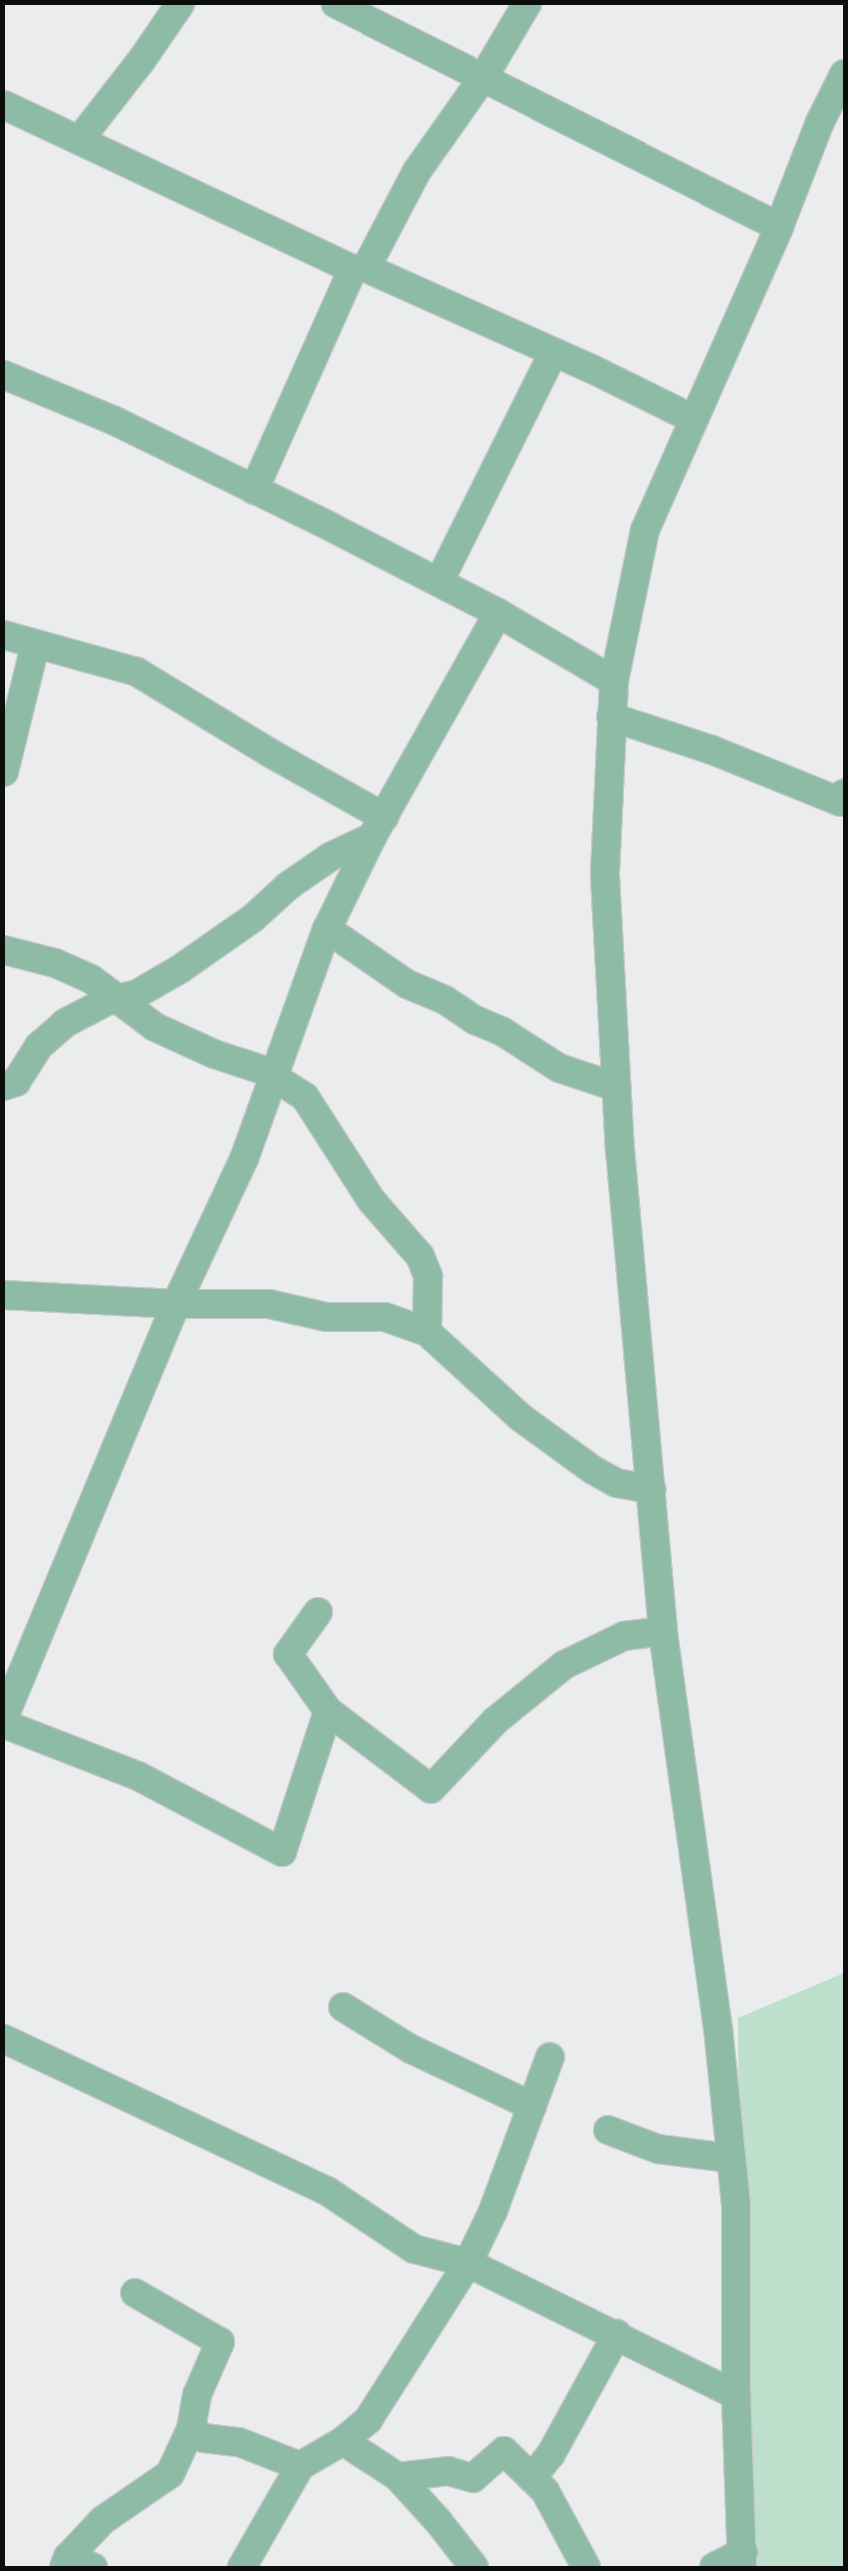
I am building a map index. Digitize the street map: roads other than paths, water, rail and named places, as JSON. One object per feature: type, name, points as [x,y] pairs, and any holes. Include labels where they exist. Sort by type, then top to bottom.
[{"type":"street","points":[[80,139],[142,61],[180,4]]},
{"type":"street","points":[[336,4],[484,76],[779,227]]},
{"type":"street","points":[[254,490],[359,269],[417,171],[484,76],[527,4]]},
{"type":"street","points":[[714,2567],[742,2560],[736,2395],[736,2205],[729,2158],[718,2029],[663,1631],[616,1087],[605,873],[612,717],[614,681],[645,530],[779,227],[820,122],[844,74]]},
{"type":"street","points":[[4,105],[359,269],[553,353],[693,419]]},
{"type":"street","points":[[439,582],[553,353]]},
{"type":"street","points":[[4,375],[116,421],[439,582],[614,681]]},
{"type":"street","points":[[4,1717],[10,1685],[176,1304],[244,1160],[306,983],[327,929],[378,827],[498,614]]},
{"type":"street","points":[[4,635],[35,646],[137,672],[270,753],[378,827]]},
{"type":"street","points":[[4,772],[35,646]]},
{"type":"street","points":[[612,717],[712,750],[843,800]]},
{"type":"street","points":[[4,1086],[16,1082],[39,1046],[55,1030],[107,1001],[117,1001],[137,994],[180,969],[253,918],[288,886],[378,827]]},
{"type":"street","points":[[327,929],[407,984],[445,1000],[475,1020],[503,1032],[560,1068],[616,1087]]},
{"type":"street","points":[[4,950],[55,963],[91,979],[117,1001],[155,1026],[214,1054],[263,1070],[306,1097],[370,1200],[420,1256],[428,1276],[427,1332]]},
{"type":"street","points":[[4,1294],[176,1304],[249,1303],[326,1317],[385,1318],[427,1332],[520,1417],[592,1470],[616,1483],[651,1489]]},
{"type":"street","points":[[318,1612],[288,1654],[328,1711],[431,1789],[495,1721],[564,1665],[624,1636],[663,1631]]},
{"type":"street","points":[[4,1724],[138,1776],[282,1852],[328,1711]]},
{"type":"street","points":[[343,2007],[411,2049],[532,2106]]},
{"type":"street","points":[[8,2050],[326,2190],[414,2249],[468,2263],[617,2334],[736,2395]]},
{"type":"street","points":[[242,2567],[300,2466],[343,2441],[368,2420],[468,2263],[493,2211],[550,2057]]},
{"type":"street","points":[[608,2130],[658,2149],[729,2158]]},
{"type":"street","points":[[66,2562],[103,2520],[170,2474],[191,2429],[197,2395],[220,2342],[135,2293]]},
{"type":"street","points":[[532,2478],[551,2454],[617,2334]]},
{"type":"street","points":[[191,2429],[204,2438],[239,2442],[300,2466]]},
{"type":"street","points":[[343,2441],[398,2477],[438,2521],[474,2567]]},
{"type":"street","points":[[398,2477],[448,2471],[473,2478],[504,2451],[545,2491],[586,2567]]},
{"type":"street","points":[[66,2562],[93,2567]]}]
